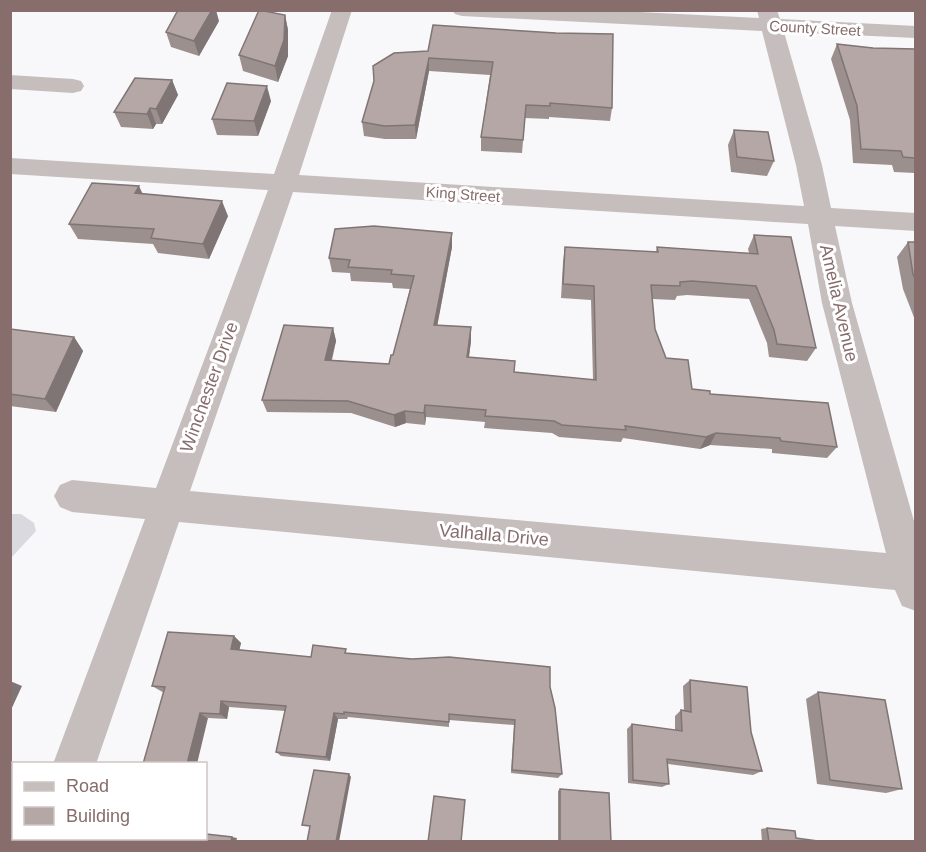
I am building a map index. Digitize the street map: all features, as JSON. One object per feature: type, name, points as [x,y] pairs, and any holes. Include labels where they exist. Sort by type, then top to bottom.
[{"type":"street","name":"Winchester Drive","points":[[75,762],[284,183],[342,10]]},
{"type":"street","name":"County Street","points":[[462,10],[769,18],[915,32]]},
{"type":"street","name":"Amelia Avenue","points":[[769,18],[809,165],[837,303],[914,581]]},
{"type":"street","points":[[10,82],[73,86]]},
{"type":"street","name":"King Street","points":[[10,166],[915,222]]},
{"type":"street","name":"Valhalla Drive","points":[[72,496],[914,581]]},
{"type":"shaded area","points":[[11,514],[21,514],[34,523],[36,531],[11,558]]},
{"type":"building","points":[[178,10],[212,10],[194,41],[166,32]]},
{"type":"building","points":[[259,10],[285,15],[284,40],[275,66],[239,55]]},
{"type":"building","points":[[433,25],[556,33],[613,34],[612,108],[550,103],[550,106],[526,105],[523,140],[481,137],[493,62],[429,58],[415,125],[384,126],[362,122],[374,81],[373,66],[394,53],[428,51]]},
{"type":"building","points":[[837,44],[915,49],[915,158],[903,157],[901,151],[861,149],[857,106]]},
{"type":"building","points":[[135,78],[172,80],[156,109],[150,108],[147,114],[114,112]]},
{"type":"building","points":[[227,83],[267,86],[254,121],[212,119]]},
{"type":"building","points":[[734,130],[768,132],[774,161],[737,157]]},
{"type":"building","points":[[92,183],[139,186],[135,193],[222,201],[203,244],[151,238],[154,229],[69,224]]},
{"type":"building","points":[[374,226],[452,233],[434,325],[471,327],[467,357],[515,361],[514,372],[596,380],[594,286],[563,284],[565,247],[658,252],[657,247],[758,254],[754,235],[791,237],[816,348],[777,344],[774,330],[756,286],[692,281],[680,282],[680,286],[651,285],[655,329],[666,358],[688,360],[692,389],[710,391],[710,394],[828,403],[837,447],[781,441],[780,438],[716,433],[706,437],[625,426],[626,430],[562,425],[554,421],[485,416],[486,410],[425,405],[424,413],[405,411],[394,415],[348,401],[262,400],[284,325],[333,328],[325,360],[389,364],[414,276],[391,274],[392,270],[348,267],[350,260],[329,258],[335,229]]},
{"type":"building","points":[[908,242],[915,242],[915,279],[913,274]]},
{"type":"building","points":[[10,329],[74,337],[45,399],[10,394]]},
{"type":"building","points":[[168,632],[234,636],[231,649],[311,657],[313,645],[346,649],[345,653],[412,659],[449,657],[550,667],[550,687],[555,708],[562,774],[512,770],[515,720],[449,714],[449,722],[334,713],[326,757],[276,752],[286,706],[221,701],[220,714],[200,713],[188,762],[144,762],[165,687],[152,686]]},
{"type":"building","points":[[690,680],[747,687],[751,732],[762,771],[667,759],[669,784],[633,780],[632,724],[682,731],[681,710],[691,712]]},
{"type":"building","points":[[818,692],[885,700],[902,789],[830,780]]},
{"type":"building","points":[[314,770],[349,774],[336,842],[307,842],[310,826],[302,825]]},
{"type":"building","points":[[560,789],[609,793],[611,842],[560,842]]},
{"type":"building","points":[[434,796],[465,800],[461,842],[428,842]]},
{"type":"building","points":[[767,828],[795,831],[796,838],[825,842],[769,842]]},
{"type":"building","points":[[207,834],[232,837],[231,842],[186,842],[186,840],[207,840]]}]
